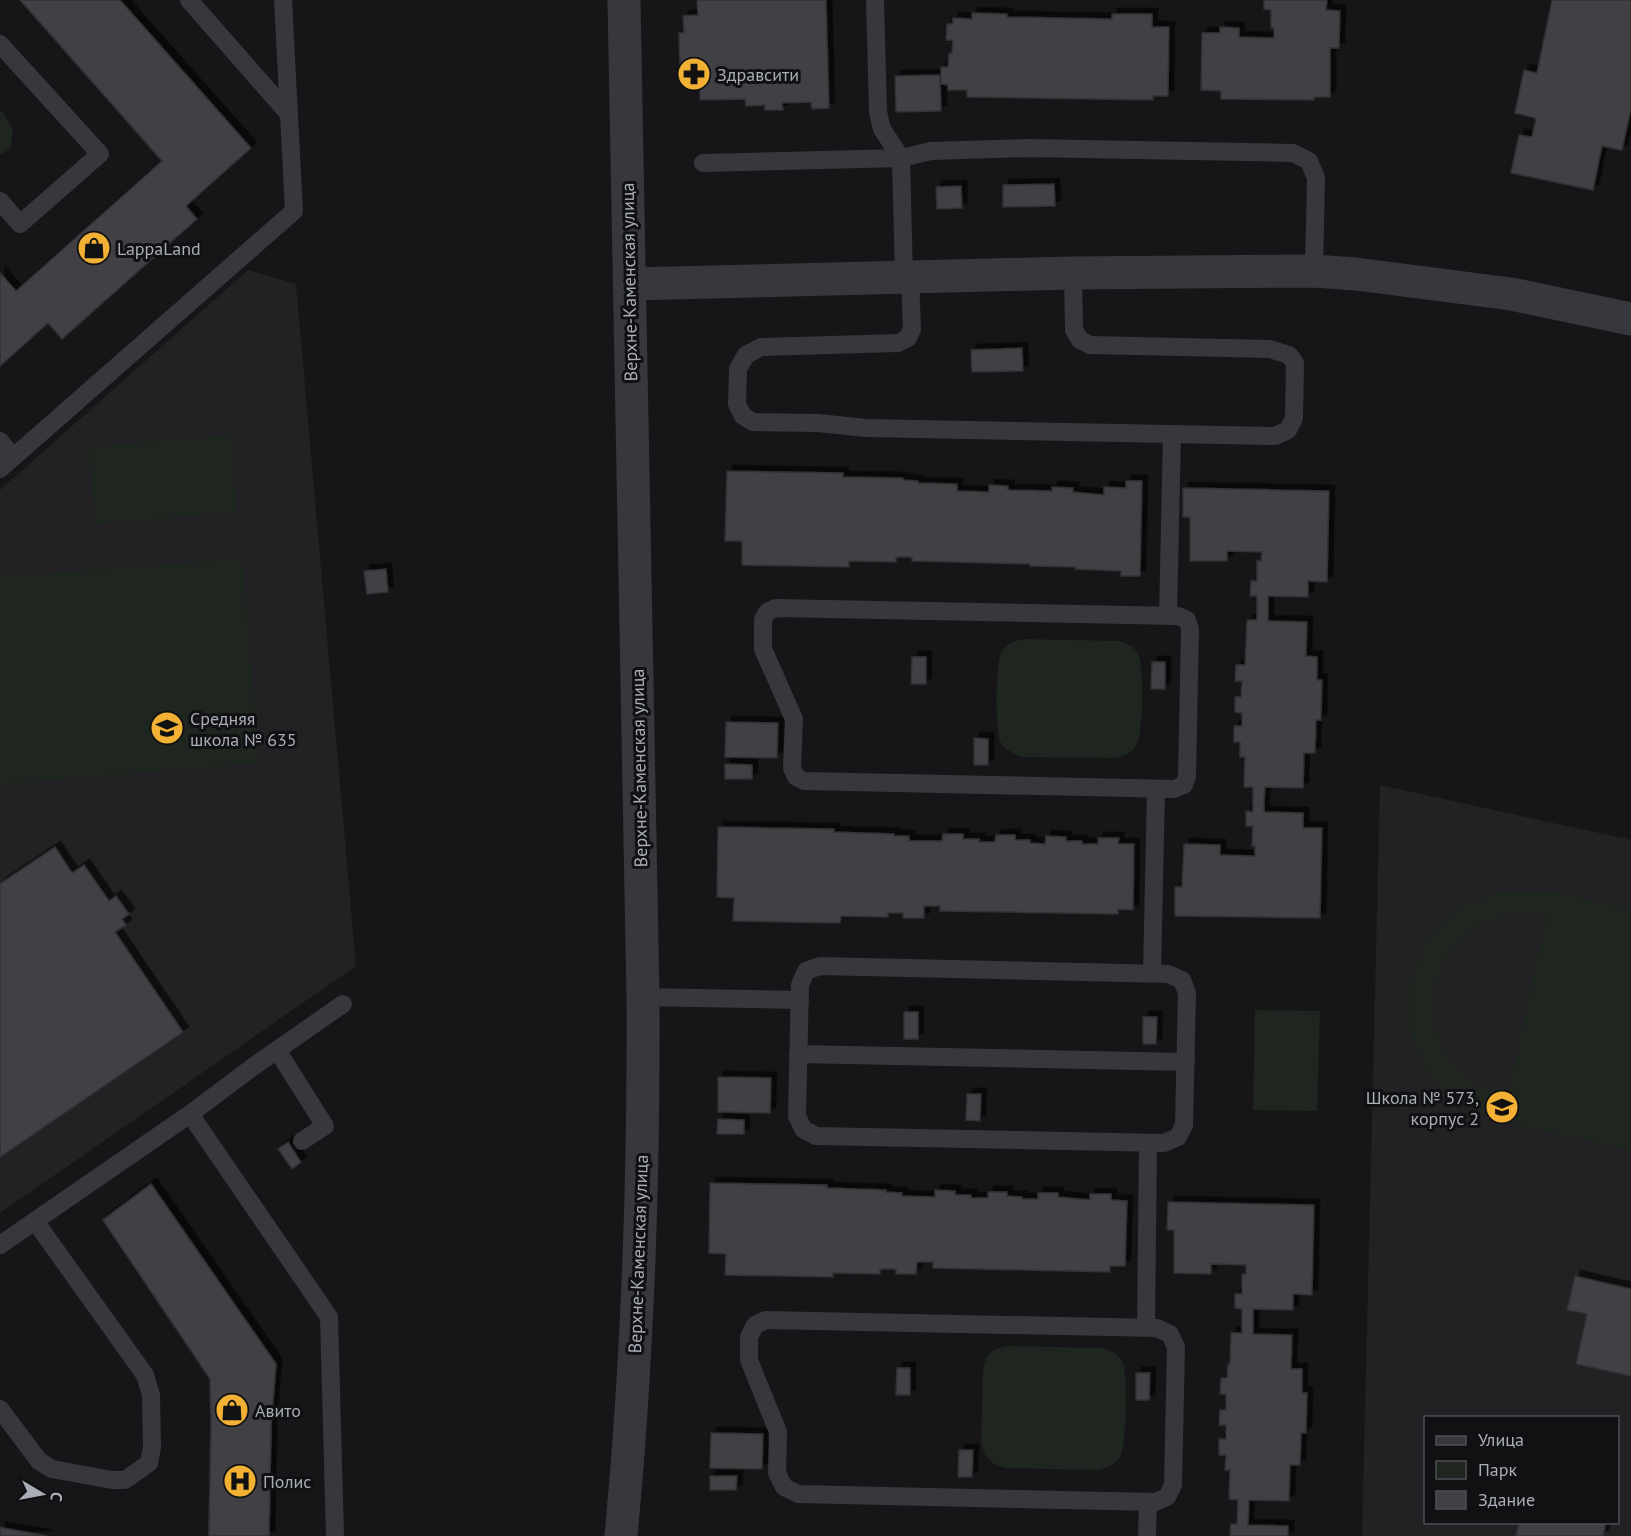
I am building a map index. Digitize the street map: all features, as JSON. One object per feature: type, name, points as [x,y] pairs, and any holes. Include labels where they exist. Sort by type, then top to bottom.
[{"type":"street","name":"Верхне-Каменская улица","points":[[621,1536],[630,1449],[639,1287],[644,1092],[624,0]]},
{"type":"street","points":[[630,284],[1073,273],[1314,271],[1356,274],[1511,294],[1631,319]]},
{"type":"lane","points":[[189,0],[288,112]]},
{"type":"lane","points":[[0,441],[7,463],[294,211],[283,0]]},
{"type":"lane","points":[[875,0],[878,112],[882,129],[901,158],[912,329],[908,338],[898,343],[761,347],[746,355],[738,369],[737,404],[743,416],[753,422],[818,423],[866,428],[1275,436],[1288,430],[1294,418],[1295,363],[1288,355],[1270,349],[1090,345],[1080,340],[1074,330],[1073,273]]},
{"type":"lane","points":[[0,44],[100,154],[20,224],[0,201]]},
{"type":"lane","points":[[704,163],[901,158],[931,151],[1029,148],[1293,153],[1309,161],[1316,178],[1314,271]]},
{"type":"lane","points":[[1168,616],[1172,434]]},
{"type":"lane","points":[[776,608],[1178,616],[1187,620],[1190,629],[1187,776],[1184,785],[1174,789],[1156,789],[804,781],[796,777],[792,768],[794,719],[763,649],[763,620],[768,612],[776,608]]},
{"type":"lane","points":[[1152,973],[1156,789]]},
{"type":"lane","points":[[820,966],[1152,973],[1168,974],[1182,980],[1187,993],[1184,1125],[1178,1137],[1164,1143],[1148,1143],[816,1136],[802,1129],[797,1116],[798,1054],[800,985],[806,971],[820,966]]},
{"type":"lane","points":[[644,997],[800,1000]]},
{"type":"lane","points":[[0,1245],[190,1114],[343,1004]]},
{"type":"lane","points":[[276,1050],[325,1126],[302,1142]]},
{"type":"lane","points":[[798,1054],[1186,1062]]},
{"type":"lane","points":[[190,1114],[329,1317],[335,1536]]},
{"type":"lane","points":[[1146,1327],[1148,1143]]},
{"type":"lane","points":[[0,1409],[39,1461],[52,1469],[112,1480],[126,1480],[148,1463],[153,1447],[151,1395],[144,1375],[35,1221]]},
{"type":"lane","points":[[766,1320],[1157,1328],[1170,1334],[1176,1347],[1173,1485],[1167,1497],[1155,1503],[1148,1502],[798,1494],[784,1487],[777,1473],[778,1432],[748,1360],[749,1337],[755,1325],[766,1320]]},
{"type":"lane","points":[[1147,1536],[1148,1502]]},
{"type":"shaded area","name":"Средняя школа № 635","points":[[248,270],[296,284],[356,966],[0,1213],[0,490]]},
{"type":"shaded area","name":"Школа № 573, корпус 2","points":[[1380,785],[1631,840],[1631,1536],[1362,1536]]},
{"type":"green space","points":[[0,111],[3,112],[13,130],[10,149],[0,155]]},
{"type":"green space","points":[[231,435],[237,512],[95,524],[89,447]]},
{"type":"green space","points":[[242,559],[259,763],[0,784],[0,577]]},
{"type":"green space","points":[[1024,639],[1118,641],[1129,645],[1137,652],[1141,669],[1141,726],[1137,744],[1131,752],[1115,758],[1022,757],[1004,747],[1000,741],[997,724],[999,659],[1005,647]]},
{"type":"green space","points":[[1503,891],[1548,891],[1631,909],[1631,1150],[1498,1121],[1457,1103],[1426,1070],[1409,1027],[1410,982],[1428,940],[1460,908]],"holes":[[[1510,913],[1547,915],[1507,1098],[1473,1084],[1447,1058],[1433,1023],[1433,986],[1448,952],[1475,926]]]},
{"type":"green space","points":[[1255,1010],[1320,1011],[1317,1111],[1253,1110]]},
{"type":"green space","points":[[1008,1346],[1101,1348],[1119,1357],[1125,1370],[1126,1409],[1123,1448],[1117,1461],[1099,1470],[1005,1468],[994,1464],[985,1455],[981,1443],[983,1371],[986,1358],[995,1349]]},
{"type":"building","points":[[20,0],[120,0],[251,148],[186,206],[197,219],[62,339],[48,323],[0,366],[0,273],[16,291],[162,161]]},
{"type":"building","points":[[697,0],[826,0],[829,108],[812,109],[811,102],[782,103],[783,110],[765,110],[765,105],[746,106],[745,99],[700,100],[700,83],[685,83],[685,66],[680,66],[679,42],[679,33],[684,33],[683,16],[698,15]]},
{"type":"building","points":[[1264,0],[1327,0],[1326,10],[1340,11],[1339,48],[1330,48],[1330,97],[1314,97],[1314,100],[1221,99],[1221,91],[1201,90],[1202,33],[1220,33],[1220,27],[1239,28],[1239,37],[1274,38],[1274,28],[1271,28],[1271,10],[1264,9]]},
{"type":"building","points":[[1552,0],[1631,0],[1631,108],[1622,150],[1602,146],[1593,190],[1511,173],[1519,135],[1532,137],[1536,118],[1515,113],[1524,70],[1537,73]]},
{"type":"building","points":[[972,13],[1007,14],[1007,17],[1112,19],[1112,14],[1152,14],[1152,27],[1169,27],[1168,96],[1153,96],[1153,100],[967,97],[967,90],[948,90],[948,85],[941,84],[941,67],[948,67],[949,54],[952,53],[953,40],[946,40],[947,24],[953,24],[953,18],[972,19]]},
{"type":"building","points":[[940,75],[941,111],[896,112],[895,76]]},
{"type":"building","points":[[1054,184],[1055,206],[1003,207],[1003,185]]},
{"type":"building","points":[[961,186],[962,208],[937,209],[936,187]]},
{"type":"building","points":[[1022,348],[1023,371],[972,372],[971,350]]},
{"type":"building","points":[[727,471],[843,473],[843,477],[903,478],[903,480],[918,481],[918,483],[957,484],[957,491],[989,492],[989,485],[1008,486],[1008,490],[1052,491],[1052,487],[1073,488],[1073,492],[1104,495],[1104,487],[1126,488],[1126,481],[1142,481],[1140,576],[1121,576],[1121,571],[1075,569],[1076,567],[912,561],[912,557],[896,557],[896,562],[849,561],[849,567],[742,565],[742,541],[725,541]]},
{"type":"building","points":[[1183,488],[1329,491],[1327,582],[1308,581],[1308,597],[1268,596],[1268,621],[1307,622],[1306,656],[1317,657],[1317,680],[1322,680],[1321,720],[1316,720],[1315,753],[1304,753],[1303,788],[1265,787],[1264,800],[1264,812],[1303,813],[1303,828],[1322,828],[1320,918],[1175,916],[1175,887],[1182,887],[1184,844],[1220,845],[1220,855],[1255,856],[1255,846],[1252,846],[1253,826],[1246,826],[1246,811],[1253,812],[1253,787],[1244,787],[1245,757],[1240,757],[1240,742],[1234,742],[1234,726],[1242,726],[1242,713],[1235,712],[1235,697],[1241,697],[1242,681],[1235,681],[1236,665],[1245,665],[1247,620],[1257,620],[1257,596],[1250,596],[1251,581],[1257,581],[1257,561],[1261,561],[1262,552],[1227,551],[1227,561],[1190,561],[1190,517],[1183,517]]},
{"type":"building","points":[[386,569],[388,592],[367,594],[364,571]]},
{"type":"building","points":[[912,657],[926,657],[926,684],[911,684]]},
{"type":"building","points":[[1152,662],[1165,662],[1165,689],[1151,689]]},
{"type":"building","points":[[726,722],[778,723],[777,758],[725,757]]},
{"type":"building","points":[[974,738],[988,739],[988,765],[974,765]]},
{"type":"building","points":[[725,764],[752,765],[752,779],[725,779]]},
{"type":"building","points":[[718,827],[834,829],[834,832],[909,836],[909,841],[942,841],[943,834],[963,834],[963,839],[979,839],[979,842],[995,842],[996,835],[1015,835],[1015,840],[1030,840],[1030,843],[1045,844],[1046,836],[1066,837],[1066,841],[1082,841],[1082,844],[1098,844],[1098,838],[1119,838],[1118,844],[1134,844],[1133,910],[1118,909],[1118,914],[940,911],[940,906],[924,906],[924,918],[903,918],[903,913],[888,913],[888,917],[841,916],[840,923],[733,921],[734,898],[717,897]]},
{"type":"building","points":[[55,847],[72,873],[84,865],[109,901],[116,896],[129,914],[122,919],[126,925],[115,932],[183,1032],[0,1157],[0,884]]},
{"type":"building","points":[[904,1012],[918,1012],[918,1039],[904,1039]]},
{"type":"building","points":[[1143,1017],[1157,1017],[1156,1044],[1143,1044]]},
{"type":"building","points":[[718,1077],[771,1078],[770,1113],[718,1112]]},
{"type":"building","points":[[967,1094],[981,1094],[980,1121],[966,1120]]},
{"type":"building","points":[[718,1119],[744,1120],[744,1134],[717,1134]]},
{"type":"building","points":[[288,1142],[301,1162],[292,1169],[278,1149]]},
{"type":"building","points":[[710,1183],[827,1185],[827,1188],[886,1190],[886,1192],[902,1193],[902,1196],[935,1197],[935,1190],[955,1191],[955,1195],[971,1195],[971,1198],[988,1198],[988,1192],[1007,1192],[1007,1196],[1022,1197],[1022,1199],[1038,1199],[1038,1193],[1058,1193],[1058,1197],[1090,1200],[1090,1194],[1111,1194],[1111,1200],[1127,1201],[1125,1266],[1110,1266],[1110,1272],[933,1268],[933,1262],[917,1262],[916,1274],[896,1274],[896,1269],[880,1269],[880,1274],[833,1273],[833,1277],[725,1275],[726,1254],[709,1253]]},
{"type":"building","points":[[151,1184],[276,1364],[271,1426],[269,1536],[209,1536],[210,1379],[103,1220]]},
{"type":"building","points":[[151,1184],[276,1364],[271,1426],[269,1536],[209,1536],[210,1379],[103,1220]]},
{"type":"building","points":[[1168,1202],[1314,1205],[1312,1295],[1293,1294],[1293,1310],[1253,1309],[1253,1334],[1292,1335],[1291,1369],[1302,1369],[1302,1393],[1307,1393],[1306,1433],[1301,1433],[1300,1465],[1290,1465],[1289,1501],[1249,1500],[1248,1525],[1288,1526],[1288,1536],[1230,1536],[1231,1524],[1237,1524],[1238,1500],[1229,1499],[1230,1470],[1225,1470],[1226,1455],[1219,1455],[1219,1439],[1226,1439],[1226,1425],[1219,1425],[1220,1410],[1226,1410],[1226,1394],[1220,1394],[1221,1378],[1227,1378],[1228,1364],[1230,1364],[1231,1333],[1242,1333],[1242,1309],[1235,1308],[1235,1294],[1242,1294],[1242,1274],[1246,1274],[1246,1265],[1211,1264],[1211,1274],[1174,1273],[1174,1230],[1167,1230]]},
{"type":"building","points":[[1575,1276],[1631,1289],[1631,1376],[1576,1364],[1587,1314],[1567,1310]]},
{"type":"building","points":[[897,1368],[910,1368],[910,1395],[896,1395]]},
{"type":"building","points":[[1136,1373],[1150,1373],[1149,1400],[1136,1400]]},
{"type":"building","points":[[711,1433],[763,1434],[762,1469],[710,1468]]},
{"type":"building","points":[[959,1450],[973,1450],[972,1477],[958,1477]]},
{"type":"building","points":[[710,1476],[737,1476],[736,1490],[710,1490]]},
{"type":"building","points":[[1519,1524],[1606,1524],[1603,1536],[1516,1536]]},
{"type":"building","points":[[0,1527],[3,1528],[47,1536],[0,1536]]},
{"type":"building","points":[[0,1527],[3,1528],[47,1536],[0,1536]]},
{"type":"place","name":"Здравсити","points":[[694,74]]},
{"type":"place","name":"LappaLand","points":[[94,248]]},
{"type":"place","name":"Средняя школа № 635","points":[[167,728]]},
{"type":"place","name":"Школа № 573, корпус 2","points":[[1502,1107]]},
{"type":"place","name":"Авито","points":[[232,1410]]},
{"type":"place","name":"Полис","points":[[240,1481]]}]
